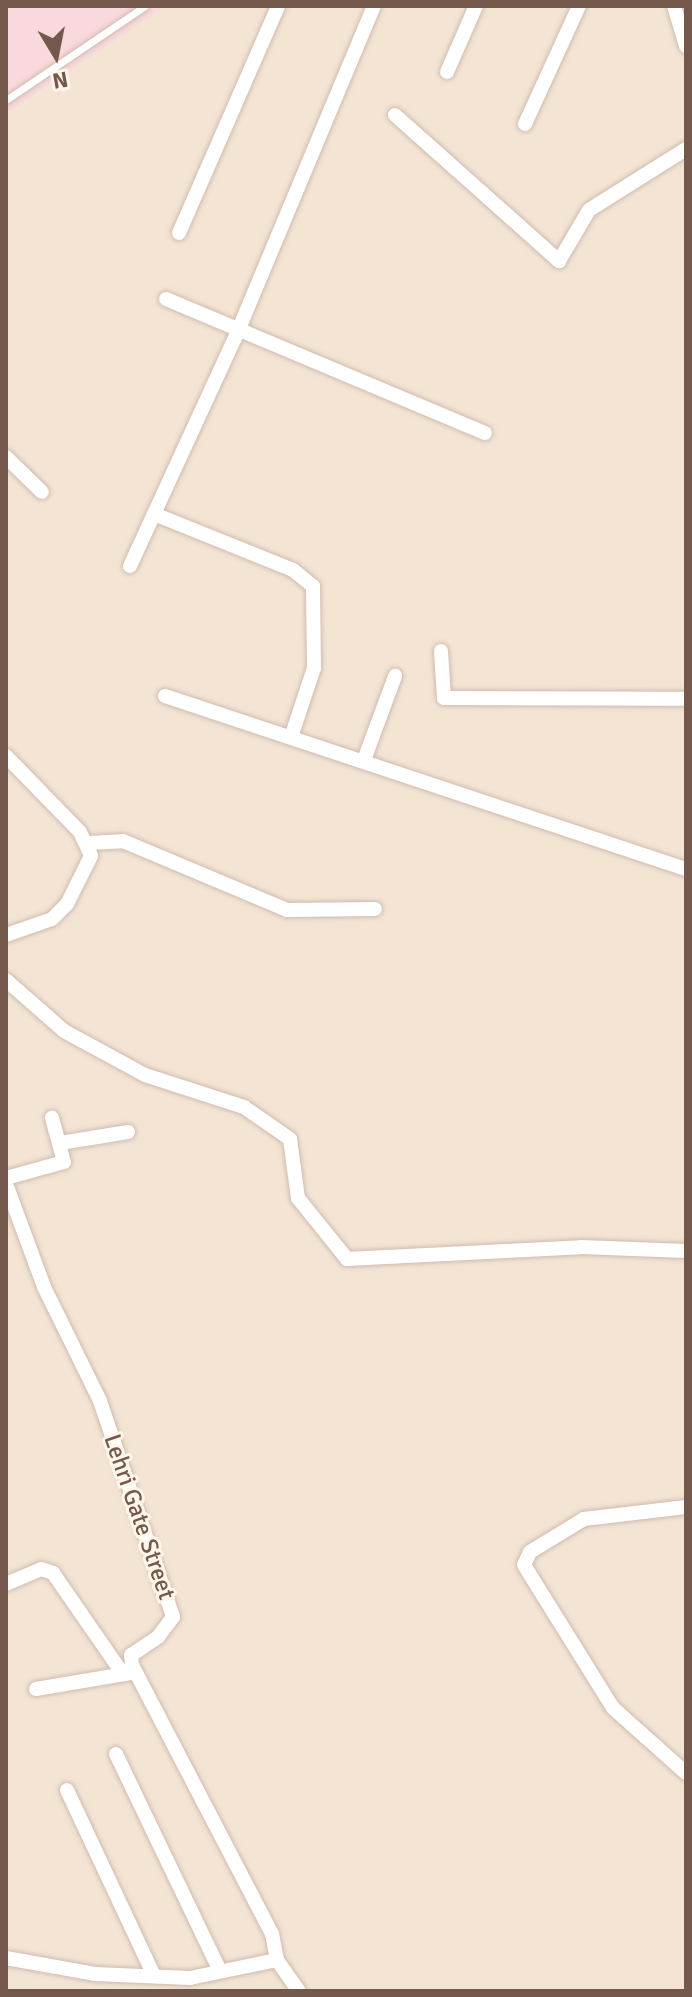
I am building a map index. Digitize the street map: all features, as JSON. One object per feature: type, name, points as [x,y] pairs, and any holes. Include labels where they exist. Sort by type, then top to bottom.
[{"type":"street","points":[[179,233],[278,6]]},
{"type":"street","points":[[130,566],[239,330],[374,6]]},
{"type":"street","points":[[447,72],[476,6]]},
{"type":"street","points":[[525,124],[579,6]]},
{"type":"street","points":[[674,6],[686,46]]},
{"type":"street","points":[[395,115],[559,261],[589,210],[686,149]]},
{"type":"street","points":[[166,299],[485,433]]},
{"type":"street","points":[[6,457],[42,492]]},
{"type":"street","points":[[154,514],[293,570],[313,586],[315,658],[292,734]]},
{"type":"street","points":[[441,651],[444,698],[686,699]]},
{"type":"street","points":[[364,760],[395,676]]},
{"type":"street","points":[[165,696],[292,734],[686,869]]},
{"type":"street","points":[[6,756],[88,843],[91,856],[67,904],[52,919],[6,935]]},
{"type":"street","points":[[88,843],[123,841],[287,910],[375,909]]},
{"type":"street","points":[[6,980],[64,1031],[145,1075],[244,1107],[290,1139],[298,1198],[347,1259],[581,1247],[686,1251]]},
{"type":"street","points":[[6,1181],[64,1162],[52,1118]]},
{"type":"street","points":[[60,1143],[128,1132]]},
{"type":"street","name":"Lehri Gate Street","points":[[6,1181],[44,1287],[100,1401],[173,1617],[158,1637],[131,1655],[129,1673]]},
{"type":"street","points":[[686,1507],[584,1519],[530,1552],[524,1565],[613,1708],[686,1773]]},
{"type":"street","points":[[6,1584],[41,1569],[53,1573],[129,1673],[272,1934],[277,1960],[299,1991]]},
{"type":"street","points":[[36,1689],[129,1673]]},
{"type":"street","points":[[116,1754],[220,1971]]},
{"type":"street","points":[[67,1790],[154,1976]]},
{"type":"street","points":[[6,1958],[154,1976],[220,1971],[277,1960]]},
{"type":"lane","points":[[6,100],[145,6]]},
{"type":"shaded area","points":[[6,6],[686,6],[686,1991],[6,1991]]},
{"type":"shaded area","points":[[6,6],[166,6],[6,113]]}]
